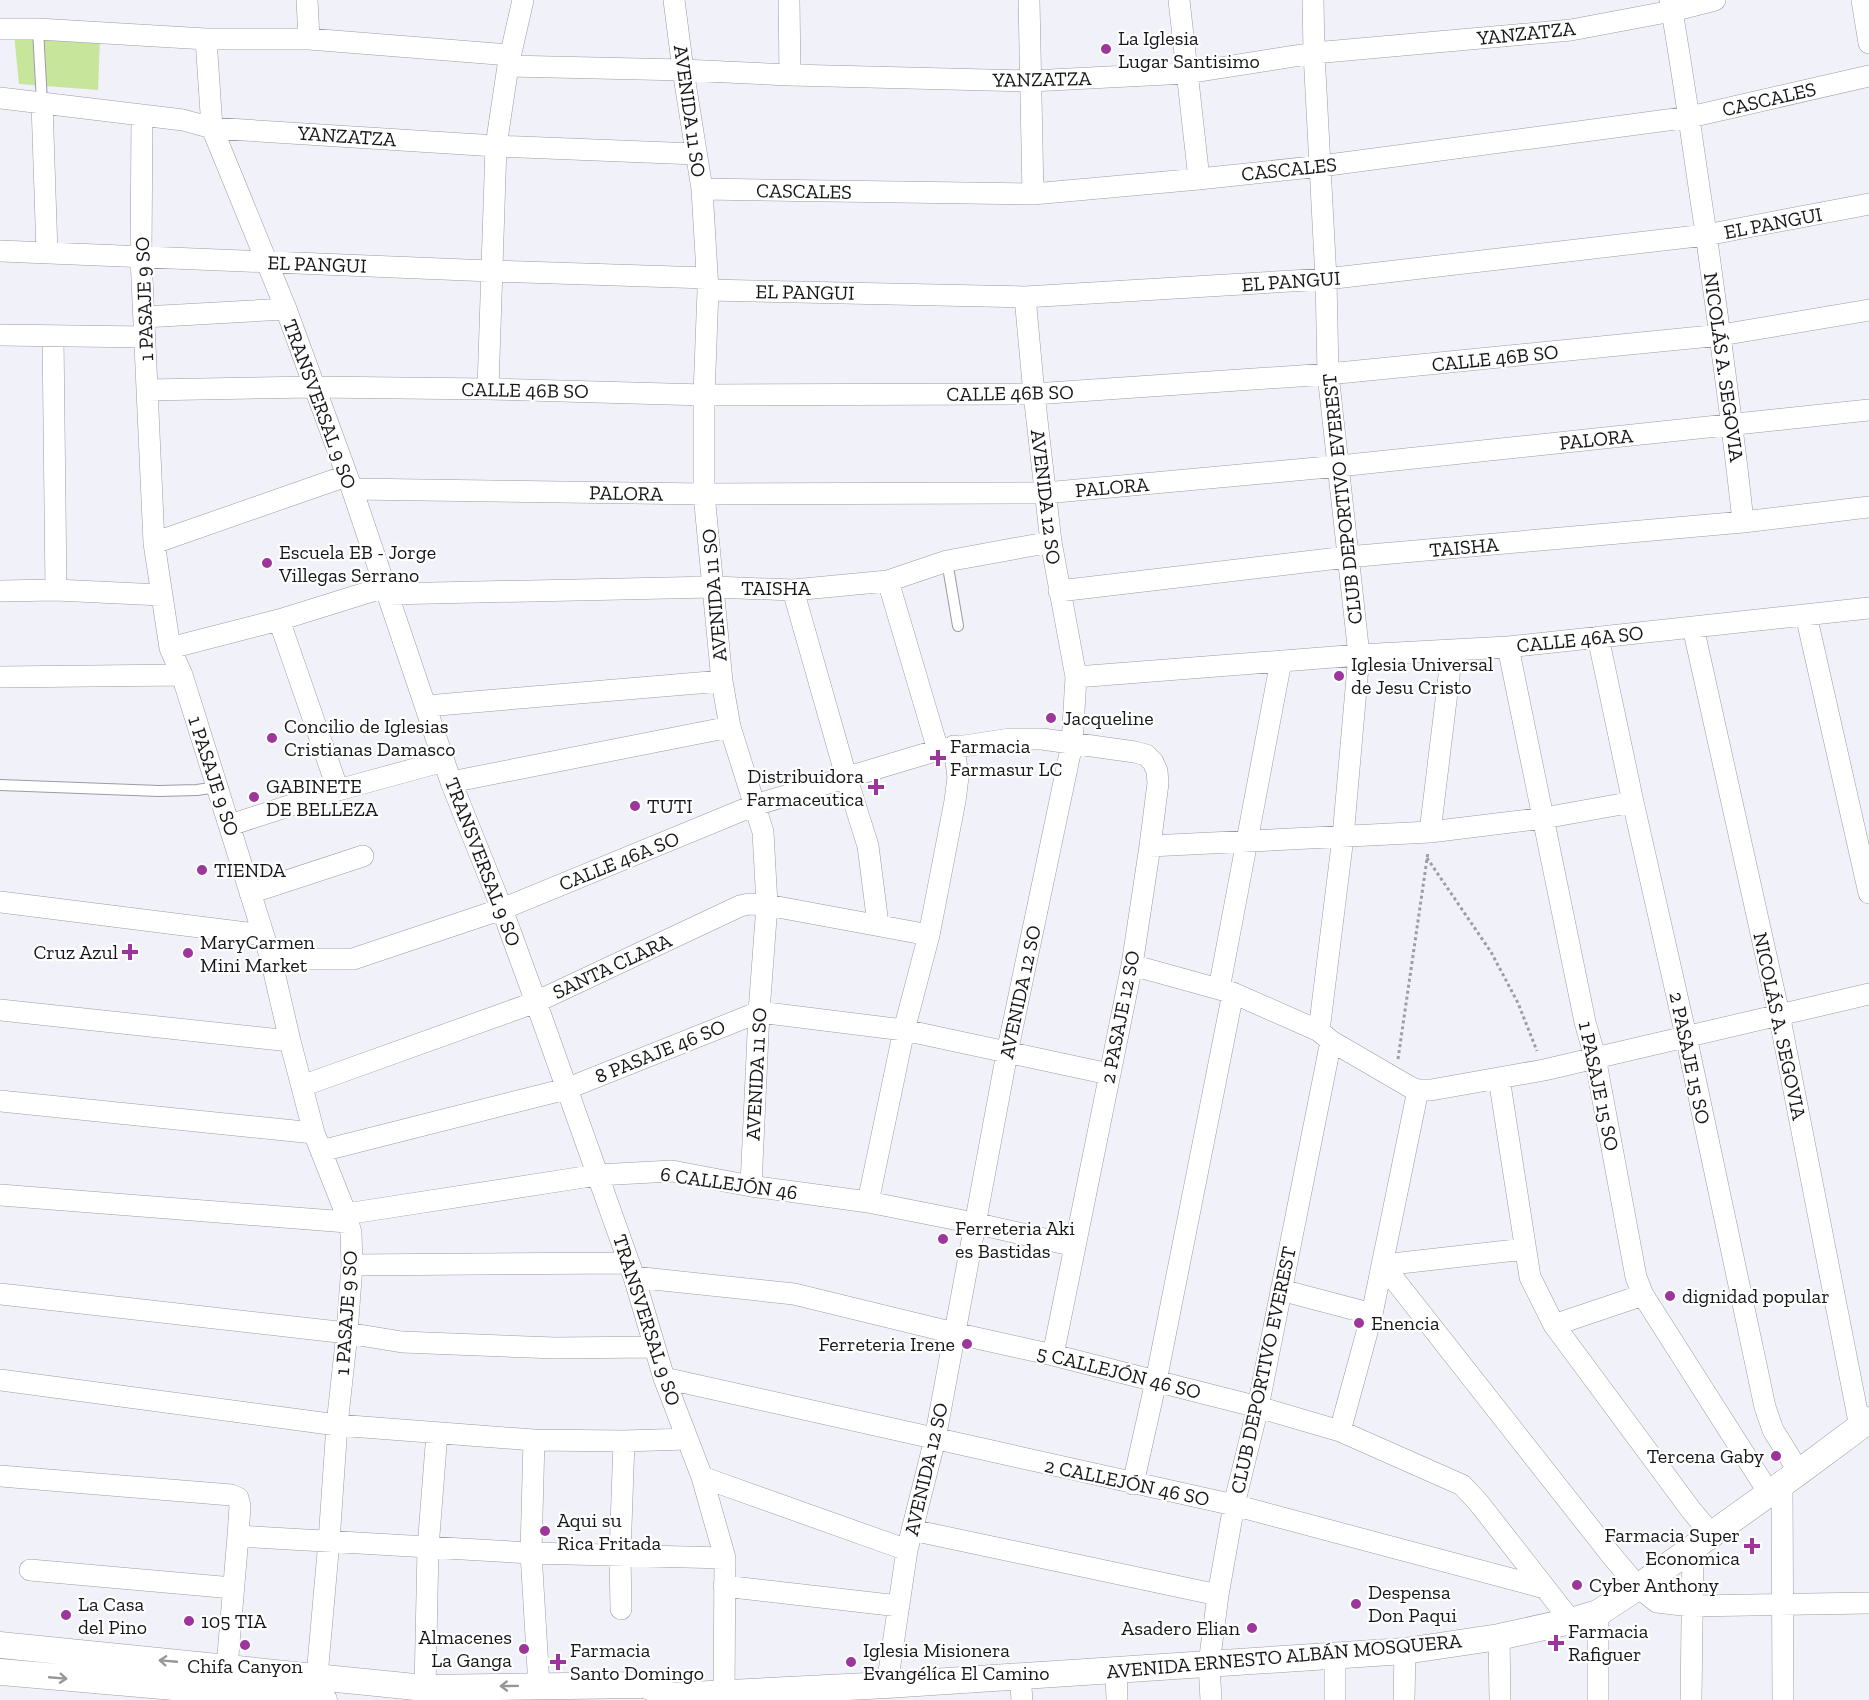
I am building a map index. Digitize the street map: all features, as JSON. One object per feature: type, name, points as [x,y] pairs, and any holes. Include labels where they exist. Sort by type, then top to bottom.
[{"type":"street","points":[[307,0],[309,39]]},
{"type":"street","points":[[488,389],[496,146],[509,61],[523,0]]},
{"type":"street","name":"AVENIDA 11 SO","points":[[674,0],[702,189],[707,284],[704,494],[722,681],[729,727],[763,832],[767,904],[750,1186]]},
{"type":"street","points":[[789,0],[790,75]]},
{"type":"street","points":[[1029,0],[1034,194]]},
{"type":"street","points":[[1179,0],[1199,179]]},
{"type":"street","name":"CLUB DEPORTIVO EVEREST","points":[[1211,1700],[1209,1664],[1218,1595],[1234,1505],[1258,1407],[1281,1290],[1325,1036],[1359,655],[1328,374],[1326,279],[1313,0]]},
{"type":"street","name":"YANZATZA","points":[[0,29],[38,29],[206,39],[309,39],[509,61],[683,70],[1031,81],[1187,73],[1314,53],[1571,30],[1671,6],[1715,0]]},
{"type":"street","points":[[1862,0],[1869,43]]},
{"type":"street","name":"NICOLÁS A. SEGOVIA","points":[[1671,6],[1690,117],[1721,335],[1743,522]]},
{"type":"street","name":"TRANSVERSAL 9 SO","points":[[206,39],[212,128],[286,309],[387,591],[451,782],[502,909],[632,1270],[664,1378],[702,1477],[724,1558],[724,1693]]},
{"type":"street","name":"CASCALES","points":[[702,189],[1034,194],[1199,179],[1321,166],[1690,117],[1869,76]]},
{"type":"street","name":"YANZATZA","points":[[0,98],[183,120],[212,128],[496,146],[696,154]]},
{"type":"street","points":[[42,103],[47,253]]},
{"type":"street","name":"1 PASAJE 9 SO","points":[[142,115],[141,257],[154,543],[170,648],[182,675],[230,825],[271,959],[290,1041],[318,1142],[351,1233],[352,1265],[337,1425],[320,1688]]},
{"type":"street","name":"EL PANGUI","points":[[0,250],[1026,297],[1326,279],[1706,236],[1869,204]]},
{"type":"street","name":"AVENIDA 12 SO","points":[[887,1684],[910,1540],[935,1439],[1006,1053],[1072,744],[1076,677],[1051,542],[1034,394],[1026,297]]},
{"type":"street","points":[[0,335],[53,336],[286,309]]},
{"type":"street","name":"CALLE 46B SO","points":[[147,390],[314,387],[704,395],[1034,394],[1328,374],[1721,335],[1869,310]]},
{"type":"street","points":[[53,336],[56,590]]},
{"type":"street","name":"PALORA","points":[[154,543],[349,483],[704,494],[1045,493],[1339,466],[1869,410]]},
{"type":"street","name":"TAISHA","points":[[1059,591],[1347,557],[1743,522],[1869,507]]},
{"type":"street","name":"TAISHA","points":[[170,648],[387,591],[713,587],[793,590],[888,581],[947,561],[1051,542]]},
{"type":"street","points":[[868,1202],[904,1030],[929,935],[958,777],[888,581]]},
{"type":"street","points":[[0,591],[56,590],[161,595]]},
{"type":"street","points":[[793,590],[868,846],[878,924]]},
{"type":"street","name":"CALLE 46A SO","points":[[1076,677],[1359,655],[1452,651],[1869,608]]},
{"type":"street","points":[[1806,615],[1869,893]]},
{"type":"street","points":[[279,620],[338,790]]},
{"type":"street","name":"NICOLÁS A. SEGOVIA","points":[[1693,627],[1779,1014],[1865,1423]]},
{"type":"street","name":"2 PASAJE 15 SO","points":[[1598,637],[1783,1483]]},
{"type":"street","name":"1 PASAJE 15 SO","points":[[1508,646],[1595,1057],[1636,1277],[1642,1295],[1783,1483]]},
{"type":"street","points":[[1430,832],[1452,651]]},
{"type":"street","points":[[1133,1484],[1156,1381],[1226,991],[1246,842],[1281,661]]},
{"type":"street","points":[[0,677],[182,675]]},
{"type":"street","points":[[426,706],[722,681]]},
{"type":"street","points":[[451,782],[729,727]]},
{"type":"street","name":"CALLE 46A SO","points":[[271,959],[353,959],[502,909],[755,805],[946,748],[1010,739],[1042,739],[1072,744]]},
{"type":"street","name":"2 PASAJE 12 SO","points":[[1053,1355],[1132,965],[1158,783],[1157,771],[1153,762],[1146,755],[1072,744]]},
{"type":"street","points":[[230,825],[338,790],[444,760]]},
{"type":"street","points":[[1150,846],[1430,832],[1544,819],[1633,802]]},
{"type":"street","points":[[250,893],[363,856]]},
{"type":"street","points":[[0,902],[263,935]]},
{"type":"street","name":"SANTA CLARA","points":[[302,1086],[536,1002],[740,906],[767,904],[929,935]]},
{"type":"street","points":[[1132,965],[1226,991],[1325,1036],[1418,1090],[1431,1090],[1544,1070],[1869,994]]},
{"type":"street","points":[[0,1010],[290,1041]]},
{"type":"street","name":"8 PASAJE 46 SO","points":[[318,1142],[566,1089],[759,1012],[904,1030],[1109,1074]]},
{"type":"street","points":[[1499,1078],[1530,1277],[1554,1325],[1691,1510],[1702,1540],[1691,1606],[1692,1700]]},
{"type":"street","points":[[1340,1431],[1372,1314],[1418,1090]]},
{"type":"street","points":[[0,1101],[318,1142]]},
{"type":"street","name":"6 CALLEJÓN 46","points":[[346,1218],[597,1174],[672,1171],[750,1186],[868,1202],[1075,1246]]},
{"type":"street","points":[[0,1195],[346,1218]]},
{"type":"street","points":[[1383,1265],[1524,1249]]},
{"type":"street","name":"5 CALLEJÓN 46 SO","points":[[352,1265],[632,1270],[794,1293],[1258,1407],[1340,1431],[1462,1485],[1545,1588]]},
{"type":"street","points":[[1383,1265],[1612,1556],[1638,1587],[1657,1602],[1691,1606],[1869,1603]]},
{"type":"street","points":[[1281,1290],[1372,1314]]},
{"type":"street","points":[[0,1294],[347,1333],[402,1342],[555,1348],[654,1347]]},
{"type":"street","points":[[1554,1325],[1642,1295]]},
{"type":"street","name":"2 CALLEJÓN 46 SO","points":[[664,1378],[1234,1505],[1545,1588]]},
{"type":"street","points":[[0,1380],[337,1425],[534,1440],[687,1439]]},
{"type":"street","name":"AVENIDA ERNESTO ALBÁN MOSQUERA","points":[[0,1672],[224,1696],[320,1688],[646,1685],[674,1698],[724,1693],[854,1693],[887,1684],[1021,1688],[1116,1670],[1405,1651],[1499,1637],[1598,1613],[1638,1587],[1865,1423]]},
{"type":"street","points":[[425,1688],[428,1548],[437,1433]]},
{"type":"street","points":[[534,1440],[531,1553],[539,1686]]},
{"type":"street","points":[[621,1609],[620,1555],[624,1441]]},
{"type":"street","points":[[0,1476],[231,1495],[238,1498],[240,1506],[238,1536],[224,1696]]},
{"type":"street","points":[[702,1477],[910,1540],[1218,1595]]},
{"type":"street","points":[[1783,1483],[1783,1700]]},
{"type":"street","points":[[238,1536],[531,1553],[724,1558]]},
{"type":"street","points":[[30,1570],[233,1588]]},
{"type":"street","points":[[724,1586],[899,1606]]},
{"type":"street","points":[[1545,1588],[1571,1621]]},
{"type":"street","points":[[1598,1613],[1598,1700]]},
{"type":"street","points":[[1499,1637],[1500,1700]]},
{"type":"street","name":"AVENIDA ERNESTO ALBÁN MOSQUERA","points":[[0,1645],[227,1667],[320,1688]]},
{"type":"street","points":[[1404,1700],[1405,1651]]},
{"type":"street","points":[[1335,1656],[1335,1700]]},
{"type":"street","points":[[1116,1670],[1117,1700]]},
{"type":"lane","points":[[38,29],[42,103]]},
{"type":"lane","points":[[947,561],[958,626]]},
{"type":"lane","points":[[0,785],[159,791],[218,787]]},
{"type":"path","points":[[1395,1077],[1430,832]]},
{"type":"path","points":[[1427,858],[1491,952],[1518,1003],[1544,1070]]},
{"type":"green space","points":[[14,34],[100,40],[98,90],[19,84]]},
{"type":"place","name":"La Iglesia Lugar Santisimo","points":[[1106,49]]},
{"type":"place","name":"Escuela EB - Jorge Villegas Serrano","points":[[267,563]]},
{"type":"place","name":"Iglesia Universal de Jesu Cristo","points":[[1339,676]]},
{"type":"place","name":"Jacqueline","points":[[1051,718]]},
{"type":"place","name":"Concilio de Iglesias Cristianas Damasco","points":[[272,738]]},
{"type":"place","name":"Farmacia Farmasur LC","points":[[938,758]]},
{"type":"place","name":"Distribuidora Farmaceutica","points":[[876,787]]},
{"type":"place","name":"GABINETE DE BELLEZA","points":[[254,797]]},
{"type":"place","name":"TUTI","points":[[635,806]]},
{"type":"place","name":"TIENDA","points":[[202,870]]},
{"type":"place","name":"Cruz Azul","points":[[130,952]]},
{"type":"place","name":"MaryCarmen Mini Market","points":[[188,953]]},
{"type":"place","name":"Ferreteria Aki es Bastidas","points":[[943,1239]]},
{"type":"place","name":"dignidad popular","points":[[1670,1296]]},
{"type":"place","name":"Enencia","points":[[1359,1323]]},
{"type":"place","name":"Ferreteria Irene","points":[[967,1344]]},
{"type":"place","name":"Tercena Gaby","points":[[1776,1456]]},
{"type":"place","name":"Aqui su Rica Fritada","points":[[545,1531]]},
{"type":"place","name":"Farmacia Super Economica","points":[[1752,1546]]},
{"type":"place","name":"Cyber Anthony","points":[[1577,1585]]},
{"type":"place","name":"Despensa Don Paqui","points":[[1356,1604]]},
{"type":"place","name":"La Casa del Pino","points":[[66,1615]]},
{"type":"place","name":"105 TIA","points":[[189,1621]]},
{"type":"place","name":"Asadero Elian","points":[[1252,1628]]},
{"type":"place","name":"Farmacia Rafiguer","points":[[1556,1643]]},
{"type":"place","name":"Chifa Canyon","points":[[245,1645]]},
{"type":"place","name":"Almacenes La Ganga","points":[[524,1649]]},
{"type":"place","name":"Farmacia Santo Domingo","points":[[558,1662]]},
{"type":"place","name":"Iglesia Misionera Evangélíca El Camino","points":[[851,1662]]}]
